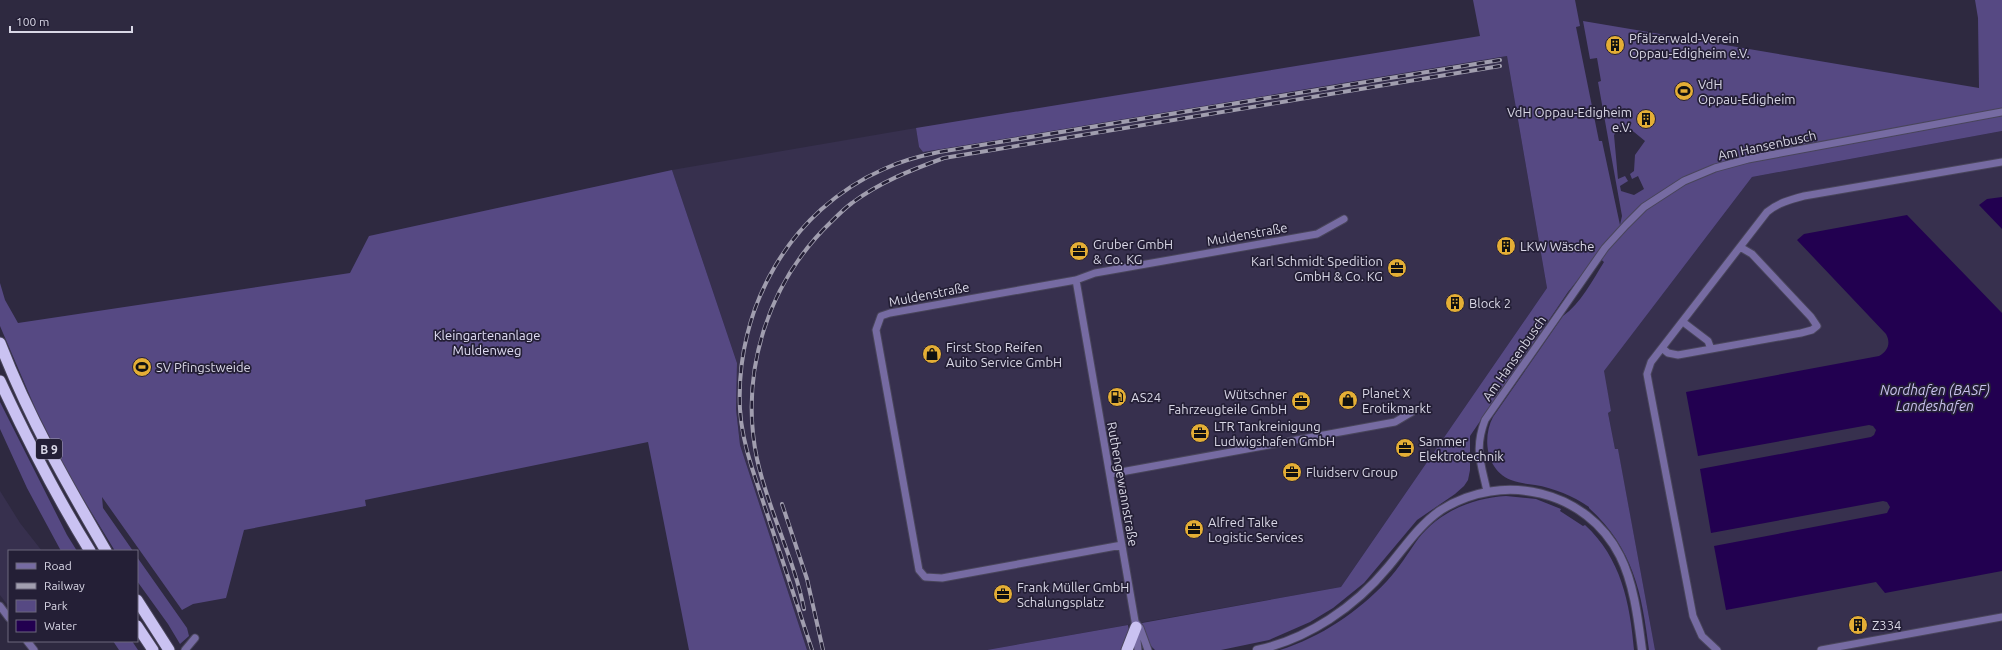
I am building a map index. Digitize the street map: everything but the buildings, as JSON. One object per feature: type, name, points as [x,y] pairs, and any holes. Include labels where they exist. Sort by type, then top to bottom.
[{"type":"highway","name":"B 9","points":[[0,343],[35,423],[66,482],[105,550]]},
{"type":"highway","name":"B 9","points":[[0,381],[21,427],[53,488],[89,550]]},
{"type":"highway","points":[[138,602],[169,650]]},
{"type":"highway","points":[[1127,650],[1135,624]]},
{"type":"highway","points":[[138,628],[153,650]]},
{"type":"street","name":"Am Hansenbusch","points":[[1487,491],[1478,446],[1485,420],[1605,248],[1644,206],[1684,181],[1715,168],[1748,159],[2002,112]]},
{"type":"street","points":[[1717,650],[1702,636],[1693,616],[1647,374],[1651,362],[1767,212],[1775,205],[1788,200],[2002,162]]},
{"type":"street","name":"Muldenstraße","points":[[1122,545],[942,578],[926,577],[920,570],[876,330],[881,316],[890,313],[1076,280],[1094,273],[1317,234],[1344,219]]},
{"type":"street","points":[[1662,348],[1668,353],[1678,355],[1801,333],[1812,330],[1817,326],[1812,317],[1752,254],[1740,247]]},
{"type":"street","name":"Ruthengewannstraße","points":[[1076,280],[1122,545],[1138,650]]},
{"type":"street","points":[[1683,322],[1708,341],[1711,349]]},
{"type":"street","points":[[1110,474],[1395,422],[1412,412]]},
{"type":"street","points":[[1257,650],[1302,634],[1344,609],[1377,580],[1420,528],[1434,516],[1461,500],[1487,491],[1500,489],[1534,491],[1572,506],[1602,531],[1613,544],[1625,567],[1630,582],[1642,650]]},
{"type":"street","points":[[0,606],[8,617]]},
{"type":"street","points":[[1821,650],[2002,617]]},
{"type":"street","name":"Ruthengewannstraße","points":[[1135,624],[1140,628],[1148,650]]},
{"type":"street","points":[[185,650],[195,638]]},
{"type":"street","points":[[28,642],[34,650]]},
{"type":"shaded area","points":[[1507,56],[1547,288],[1341,587],[987,650],[807,650],[740,445],[736,409],[737,363],[672,170],[916,128],[919,147],[923,152]]},
{"type":"shaded area","points":[[2002,131],[2002,650],[1655,650],[1618,450],[1615,449],[1608,413],[1611,411],[1603,372],[1752,177]]},
{"type":"shaded area","points":[[0,491],[20,523],[41,550],[8,550],[8,606],[0,595]]},
{"type":"green space","points":[[1473,0],[1575,0],[1580,26],[1576,27],[1599,141],[1602,141],[1620,225],[1622,216],[1598,82],[1601,81],[1597,58],[1590,59],[1583,21],[1979,88],[1978,18],[1975,0],[2002,0],[2002,131],[1752,177],[1604,371],[1611,411],[1608,413],[1615,449],[1618,449],[1655,650],[1649,650],[1643,609],[1633,573],[1616,539],[1604,523],[1589,507],[1570,496],[1549,488],[1511,480],[1496,469],[1488,453],[1488,434],[1493,417],[1563,316],[1581,298],[1604,262],[1597,256],[1568,292],[1470,436],[1470,470],[1468,480],[1464,486],[1455,494],[1417,520],[1364,583],[1333,608],[1310,622],[1269,640],[1221,650],[1155,650],[1146,638],[1142,623],[1341,587],[1547,288],[1507,56],[923,152],[919,147],[916,128],[1480,36]],"holes":[[[1623,123],[1645,141],[1635,155],[1634,171],[1630,174],[1632,179],[1638,176],[1644,189],[1634,195],[1621,191],[1620,186],[1628,181],[1625,176],[1618,179],[1614,135]]]},
{"type":"green space","name":"Kleingartenanlage Muldenweg","points":[[672,170],[737,363],[736,409],[740,445],[807,650],[689,650],[648,442],[365,500],[366,506],[244,530],[226,598],[193,604],[182,610],[102,497],[103,508],[132,550],[114,550],[68,474],[36,410],[0,326],[0,283],[5,300],[18,323],[350,273],[369,236]]},
{"type":"green space","points":[[0,402],[67,535],[76,550],[60,550],[27,488],[0,429]]},
{"type":"green space","points":[[1506,496],[1536,499],[1561,509],[1560,511],[1583,526],[1585,525],[1597,538],[1607,552],[1622,582],[1630,615],[1634,650],[1280,650],[1295,645],[1324,631],[1364,603],[1391,576],[1426,529],[1446,514],[1469,503],[1493,497]]},
{"type":"green space","points":[[138,558],[187,628],[189,636],[180,644],[168,624],[138,582]]},
{"type":"green space","points":[[1128,625],[1130,636],[1123,650],[987,650]]},
{"type":"green space","points":[[114,642],[133,642],[138,650],[119,650]]},
{"type":"water","points":[[2002,197],[2002,229],[1979,205],[1987,199]]},
{"type":"water","name":"Nordhafen (BASF) Landeshafen","points":[[1907,215],[2002,313],[2002,571],[1885,593],[1876,582],[1726,610],[1714,546],[1887,513],[1890,507],[1887,502],[1883,501],[1711,533],[1700,469],[1871,437],[1874,435],[1876,430],[1873,426],[1869,425],[1698,456],[1686,392],[1879,356],[1885,352],[1888,346],[1888,337],[1886,334],[1797,240],[1804,234]]},
{"type":"railway","points":[[812,650],[750,461],[743,431],[740,409],[741,371],[747,335],[759,299],[775,266],[796,236],[821,210],[851,187],[884,169],[904,161],[939,152],[1500,60]]},
{"type":"railway","points":[[804,609],[800,590],[768,497],[757,459],[752,426],[752,394],[756,362],[764,330],[775,300],[791,272],[810,245],[849,205],[885,183],[944,158],[1500,66]]},
{"type":"railway","points":[[782,504],[807,579],[823,650]]},
{"type":"place","name":"Pfälzerwald-Verein Oppau-Edigheim e.V.","points":[[1615,45]]},
{"type":"place","name":"VdH Oppau-Edigheim","points":[[1684,91]]},
{"type":"place","name":"VdH Oppau-Edigheim e.V.","points":[[1646,119]]},
{"type":"place","name":"LKW Wäsche","points":[[1506,246]]},
{"type":"place","name":"Gruber GmbH & Co. KG","points":[[1079,251]]},
{"type":"place","name":"Karl Schmidt Spedition GmbH & Co. KG","points":[[1397,268]]},
{"type":"place","name":"Block 2","points":[[1455,303]]},
{"type":"place","name":"First Stop Reifen Auito Service GmbH","points":[[932,354]]},
{"type":"place","name":"SV Pfingstweide","points":[[142,367]]},
{"type":"place","name":"AS24","points":[[1117,397]]},
{"type":"place","name":"Planet X Erotikmarkt","points":[[1348,400]]},
{"type":"place","name":"Wütschner Fahrzeugteile GmbH","points":[[1301,401]]},
{"type":"place","name":"LTR Tankreinigung Ludwigshafen GmbH","points":[[1200,433]]},
{"type":"place","name":"Sammer Elektrotechnik","points":[[1405,448]]},
{"type":"place","name":"Fluidserv Group","points":[[1292,472]]},
{"type":"place","name":"Alfred Talke Logistic Services","points":[[1194,529]]},
{"type":"place","name":"Frank Müller GmbH Schalungsplatz","points":[[1003,594]]},
{"type":"place","name":"Z334","points":[[1858,625]]}]
